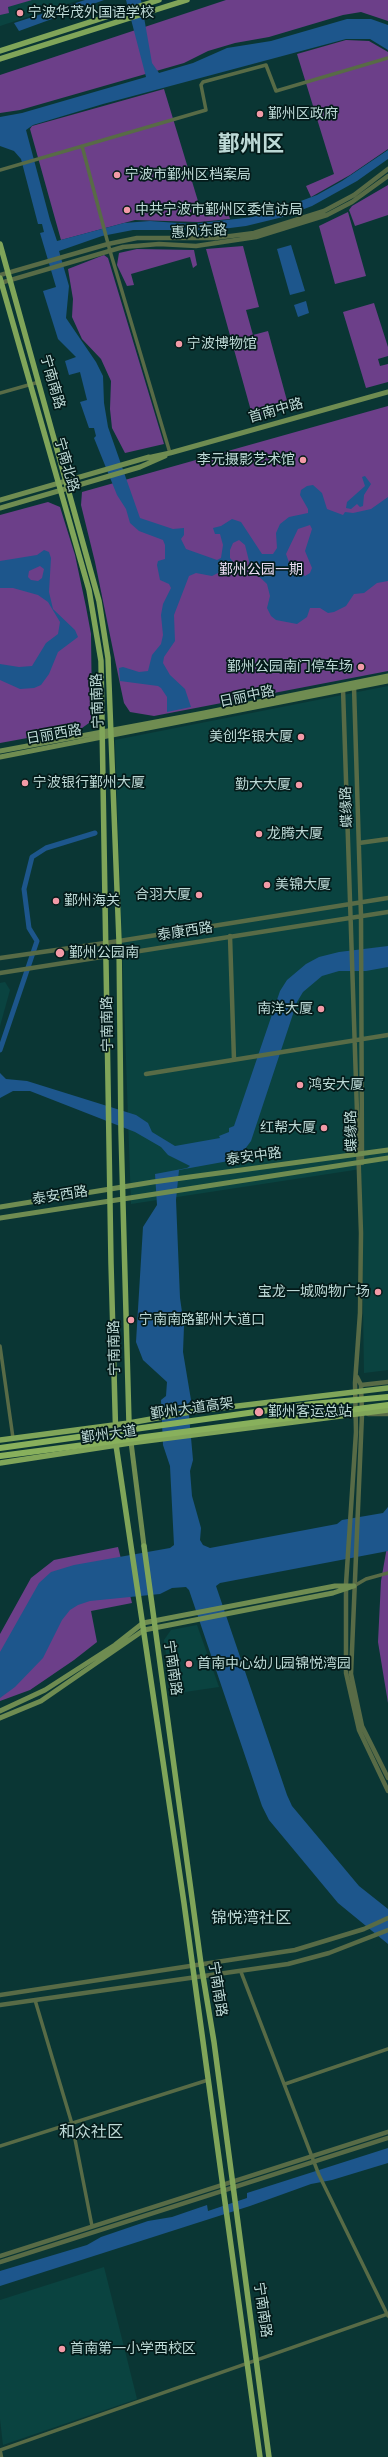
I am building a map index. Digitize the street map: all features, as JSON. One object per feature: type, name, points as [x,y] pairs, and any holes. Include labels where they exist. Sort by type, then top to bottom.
[{"type":"highway","name":"鄞州大道高架","points":[[0,1448],[312,1404],[388,1397]]},
{"type":"highway","name":"鄞州大道高架","points":[[0,1456],[388,1405]]},
{"type":"main road","points":[[0,51],[159,0]]},
{"type":"main road","points":[[0,59],[187,0]]},
{"type":"main road","name":"宁南南路","points":[[0,244],[40,382],[100,601],[108,658],[111,696],[113,814],[119,941],[121,1131],[130,1443],[201,1964],[214,2042],[269,2457]]},
{"type":"main road","name":"宁南北路","points":[[0,281],[62,491],[89,590],[101,661]]},
{"type":"main road","name":"首南中路","points":[[147,458],[170,454],[388,392]]},
{"type":"main road","name":"首南中路","points":[[0,500],[138,459],[170,454]]},
{"type":"main road","name":"首南中路","points":[[0,508],[140,467],[170,454]]},
{"type":"main road","name":"宁南南路","points":[[101,661],[105,955],[116,1445],[140,1600],[194,1977],[260,2457]]},
{"type":"main road","points":[[343,687],[388,676]]},
{"type":"main road","name":"日丽中路","points":[[111,729],[192,716],[343,687],[354,687],[388,681]]},
{"type":"main road","name":"日丽中路","points":[[112,737],[343,687]]},
{"type":"main road","name":"日丽西路","points":[[0,751],[111,729]]},
{"type":"main road","name":"日丽西路","points":[[0,757],[112,737]]},
{"type":"main road","name":"泰安中路","points":[[123,1187],[388,1150]]},
{"type":"main road","name":"泰安中路","points":[[124,1198],[360,1164],[388,1158]]},
{"type":"main road","name":"泰安西路","points":[[0,1207],[123,1187]]},
{"type":"main road","name":"泰安西路","points":[[0,1218],[124,1198]]},
{"type":"main road","name":"鄞州大道","points":[[0,1440],[359,1389],[388,1388]]},
{"type":"main road","name":"鄞州大道","points":[[0,1463],[130,1443],[388,1410]]},
{"type":"main road","points":[[0,1711],[45,1690],[115,1645],[143,1623],[354,1586]]},
{"type":"main road","points":[[0,1718],[41,1701],[144,1630],[219,1616],[347,1587]]},
{"type":"street","points":[[0,170],[206,110],[201,85],[203,82],[266,65],[276,91],[388,58]]},
{"type":"street","points":[[82,146],[108,244],[170,454]]},
{"type":"street","name":"惠风东路","points":[[0,275],[108,244],[136,238],[215,238],[254,232],[324,211],[354,195],[388,169]]},
{"type":"street","name":"惠风东路","points":[[0,281],[10,280],[110,251],[140,244],[196,246],[256,237],[327,215],[352,202],[388,176]]},
{"type":"street","points":[[0,393],[40,382]]},
{"type":"street","name":"蝶缘路","points":[[343,687],[357,1154],[360,1164]]},
{"type":"street","name":"蝶缘路","points":[[354,687],[361,902],[363,1154],[360,1164]]},
{"type":"street","points":[[359,843],[388,839]]},
{"type":"street","name":"泰康西路","points":[[0,958],[46,950],[119,941],[388,898]]},
{"type":"street","name":"泰康西路","points":[[0,972],[388,912]]},
{"type":"street","points":[[230,936],[234,1060]]},
{"type":"street","points":[[146,1074],[388,1035]]},
{"type":"street","points":[[360,1164],[361,1233],[356,1377],[359,1389],[358,1514],[351,1674],[357,1708],[369,1744],[388,1778]]},
{"type":"street","points":[[0,1346],[13,1438]]},
{"type":"street","points":[[356,1377],[359,1389]]},
{"type":"street","points":[[359,1389],[388,1382]]},
{"type":"street","points":[[359,1414],[388,1414]]},
{"type":"street","points":[[359,1414],[347,1587],[346,1673],[352,1708],[361,1735],[388,1791]]},
{"type":"street","points":[[354,1586],[366,1579],[388,1573]]},
{"type":"street","points":[[0,1995],[296,1950],[364,1930],[388,1918]]},
{"type":"street","points":[[0,2005],[194,1977],[241,1972],[288,1964],[329,1953],[388,1930]]},
{"type":"street","points":[[1,2457],[0,2451],[256,2359],[388,2315],[314,2162],[241,1972]]},
{"type":"street","points":[[35,2000],[72,2124],[92,2226]]},
{"type":"street","points":[[284,2084],[365,2055],[388,2049]]},
{"type":"street","points":[[0,2146],[208,2080]]},
{"type":"street","points":[[233,2185],[312,2156],[388,2132]]},
{"type":"street","points":[[0,2256],[92,2226],[314,2162],[388,2138]]},
{"type":"street","points":[[0,2262],[223,2188]]},
{"type":"shaded area","name":"宁波华茂外国语学校","points":[[0,0],[79,0],[0,26]]},
{"type":"shaded area","points":[[388,686],[388,1370],[364,1373],[361,1169],[131,1204],[115,740]]},
{"type":"shaded area","points":[[5,982],[10,990],[0,1026],[0,983]]},
{"type":"shaded area","name":"首南中心幼儿园锦悦湾园","points":[[197,1625],[219,1687],[171,1694],[164,1640],[171,1630]]},
{"type":"shaded area","name":"首南第一小学西校区","points":[[104,2267],[137,2399],[3,2445],[0,2419],[0,2300]]},
{"type":"green space","points":[[0,0],[32,0],[8,7],[9,13],[0,15]]},
{"type":"green space","points":[[226,0],[388,0],[388,21],[361,12],[343,15],[269,37],[235,43],[208,51],[184,63],[20,110],[0,113],[0,75]]},
{"type":"green space","points":[[346,40],[369,41],[388,52],[388,149],[350,175],[311,197],[306,186],[334,174],[297,54]]},
{"type":"green space","points":[[164,89],[201,211],[226,205],[230,219],[198,222],[135,220],[61,240],[30,129],[32,126]]},
{"type":"green space","points":[[388,185],[388,215],[355,226],[349,210],[352,206]]},
{"type":"green space","points":[[348,212],[366,276],[335,284],[319,226]]},
{"type":"green space","points":[[243,246],[259,307],[246,310],[253,335],[268,331],[289,408],[253,418],[206,249]]},
{"type":"green space","points":[[137,249],[194,250],[197,265],[193,268],[190,257],[131,274],[134,285],[127,286],[117,265],[119,253]]},
{"type":"green space","points":[[104,255],[108,258],[164,444],[125,453],[112,428],[110,409],[111,381],[101,359],[82,339],[72,317],[73,299],[68,269]]},
{"type":"green space","points":[[374,303],[388,347],[388,356],[378,359],[380,366],[388,364],[388,382],[366,388],[343,312]]},
{"type":"green space","name":"鄞州公园一期","points":[[388,406],[388,671],[154,716],[130,712],[124,703],[95,562],[81,505],[82,492]]},
{"type":"green space","points":[[48,502],[60,507],[75,555],[86,607],[91,634],[92,716],[89,723],[82,728],[0,743],[0,515]]},
{"type":"green space","points":[[388,1541],[388,1703],[378,1642],[381,1581]]},
{"type":"green space","points":[[118,1547],[132,1603],[91,1611],[97,1642],[74,1660],[30,1690],[0,1701],[0,1634],[31,1578],[54,1560]]},
{"type":"water","points":[[85,0],[104,0],[19,31],[14,23]]},
{"type":"water","points":[[126,0],[141,0],[152,63],[159,73],[193,63],[227,48],[271,41],[347,19],[371,19],[388,25],[388,50],[370,39],[346,39],[103,104],[33,125],[26,130],[57,241],[124,223],[150,221],[192,224],[253,217],[317,195],[342,181],[388,150],[388,159],[357,181],[312,206],[283,217],[246,226],[214,230],[133,230],[102,236],[59,251],[69,286],[66,318],[96,362],[103,376],[104,403],[108,427],[140,518],[173,529],[184,528],[184,535],[181,539],[186,549],[217,560],[221,558],[223,545],[220,534],[215,534],[213,528],[221,526],[232,519],[241,522],[262,554],[273,554],[277,548],[276,533],[280,524],[289,517],[308,513],[308,509],[300,495],[301,490],[307,486],[313,485],[322,493],[327,509],[343,515],[345,512],[353,513],[371,509],[388,497],[388,581],[377,583],[364,593],[354,594],[346,606],[334,612],[328,613],[320,608],[310,608],[307,617],[297,624],[276,620],[271,616],[267,608],[270,596],[267,584],[251,569],[245,545],[239,540],[233,543],[230,550],[230,558],[234,563],[233,571],[227,572],[226,569],[212,576],[196,573],[189,576],[174,615],[175,641],[164,657],[163,663],[170,675],[185,689],[191,707],[167,712],[167,697],[161,688],[158,686],[120,681],[119,668],[123,667],[139,672],[148,671],[152,655],[161,644],[163,635],[161,615],[163,604],[171,588],[169,584],[160,580],[157,565],[158,561],[165,559],[165,545],[163,540],[139,531],[130,523],[126,509],[117,495],[94,438],[96,436],[94,428],[89,428],[80,402],[87,400],[80,372],[69,375],[65,361],[76,357],[58,339],[43,291],[56,287],[40,233],[44,232],[42,224],[38,224],[21,159],[14,151],[0,146],[0,117],[22,113],[146,77]],"holes":[[[310,525],[312,529],[305,551],[312,568],[310,573],[305,576],[290,565],[286,554],[298,529]]]},
{"type":"water","points":[[291,245],[305,291],[290,295],[277,249]]},
{"type":"water","points":[[306,301],[309,313],[298,317],[294,305]]},
{"type":"water","points":[[365,476],[371,484],[364,495],[363,506],[360,507],[357,504],[351,509],[346,508],[347,502],[365,486],[362,477]]},
{"type":"water","points":[[44,550],[49,552],[51,558],[49,592],[53,609],[75,630],[78,637],[58,652],[49,674],[41,685],[34,688],[20,689],[0,680],[0,664],[19,667],[32,666],[46,643],[58,634],[60,622],[48,602],[38,595],[13,588],[0,588],[0,561],[37,555]],"holes":[[[40,566],[44,569],[42,578],[38,581],[31,580],[28,577],[29,571]]]},
{"type":"water","points":[[388,946],[388,967],[366,971],[339,971],[322,976],[303,992],[297,1002],[251,1141],[239,1157],[234,1160],[179,1170],[176,1200],[180,1298],[184,1326],[183,1352],[191,1400],[188,1404],[193,1460],[190,1471],[192,1496],[201,1528],[200,1540],[203,1545],[210,1548],[337,1524],[342,1520],[383,1513],[388,1507],[388,1551],[220,1583],[216,1586],[292,1806],[359,1886],[388,1909],[388,1944],[338,1903],[269,1820],[262,1806],[189,1590],[186,1587],[172,1588],[160,1594],[90,1601],[78,1605],[70,1610],[62,1620],[43,1658],[15,1687],[0,1698],[0,1652],[39,1583],[51,1572],[74,1565],[170,1548],[174,1545],[170,1466],[163,1445],[161,1400],[166,1396],[167,1382],[143,1360],[136,1342],[143,1227],[157,1205],[155,1174],[187,1168],[190,1166],[168,1155],[161,1147],[135,1132],[30,1091],[13,1091],[0,1098],[0,1073],[6,1079],[27,1081],[136,1115],[148,1123],[152,1132],[175,1146],[220,1138],[219,1136],[229,1132],[229,1128],[234,1126],[280,991],[287,980],[306,964],[319,957],[339,952]]},
{"type":"water","points":[[388,2148],[388,2163],[332,2180],[311,2184],[250,2206],[0,2286],[0,2271],[87,2245],[101,2237],[148,2221],[172,2217],[207,2205],[208,2211],[247,2198],[247,2193]]},
{"type":"waterway","points":[[0,1050],[37,941],[29,928],[24,889],[32,857],[46,848],[95,833]]},
{"type":"place","name":"宁波华茂外国语学校","points":[[20,13]]},
{"type":"place","name":"鄞州区政府","points":[[260,114]]},
{"type":"place","name":"宁波市鄞州区档案局","points":[[117,175]]},
{"type":"place","name":"中共宁波市鄞州区委信访局","points":[[127,210]]},
{"type":"place","name":"宁波博物馆","points":[[179,344]]},
{"type":"place","name":"李元摄影艺术馆","points":[[303,460]]},
{"type":"place","name":"鄞州公园南门停车场","points":[[361,667]]},
{"type":"place","name":"美创华银大厦","points":[[301,737]]},
{"type":"place","name":"宁波银行鄞州大厦","points":[[25,783]]},
{"type":"place","name":"勤大大厦","points":[[299,785]]},
{"type":"place","name":"龙腾大厦","points":[[259,834]]},
{"type":"place","name":"美锦大厦","points":[[267,885]]},
{"type":"place","name":"合羽大厦","points":[[199,895]]},
{"type":"place","name":"鄞州海关","points":[[56,901]]},
{"type":"place","name":"鄞州公园南","points":[[60,953]]},
{"type":"place","name":"南洋大厦","points":[[321,1009]]},
{"type":"place","name":"鸿安大厦","points":[[300,1085]]},
{"type":"place","name":"红帮大厦","points":[[324,1128]]},
{"type":"place","name":"宝龙一城购物广场","points":[[378,1292]]},
{"type":"place","name":"宁南南路鄞州大道口","points":[[131,1320]]},
{"type":"place","name":"鄞州客运总站","points":[[259,1412]]},
{"type":"place","name":"首南中心幼儿园锦悦湾园","points":[[189,1664]]},
{"type":"place","name":"首南第一小学西校区","points":[[62,2349]]},
{"type":"district","name":"鄞州区","points":[[251,145]]},
{"type":"district","name":"锦悦湾社区","points":[[251,1919]]},
{"type":"district","name":"和众社区","points":[[91,2133]]}]
